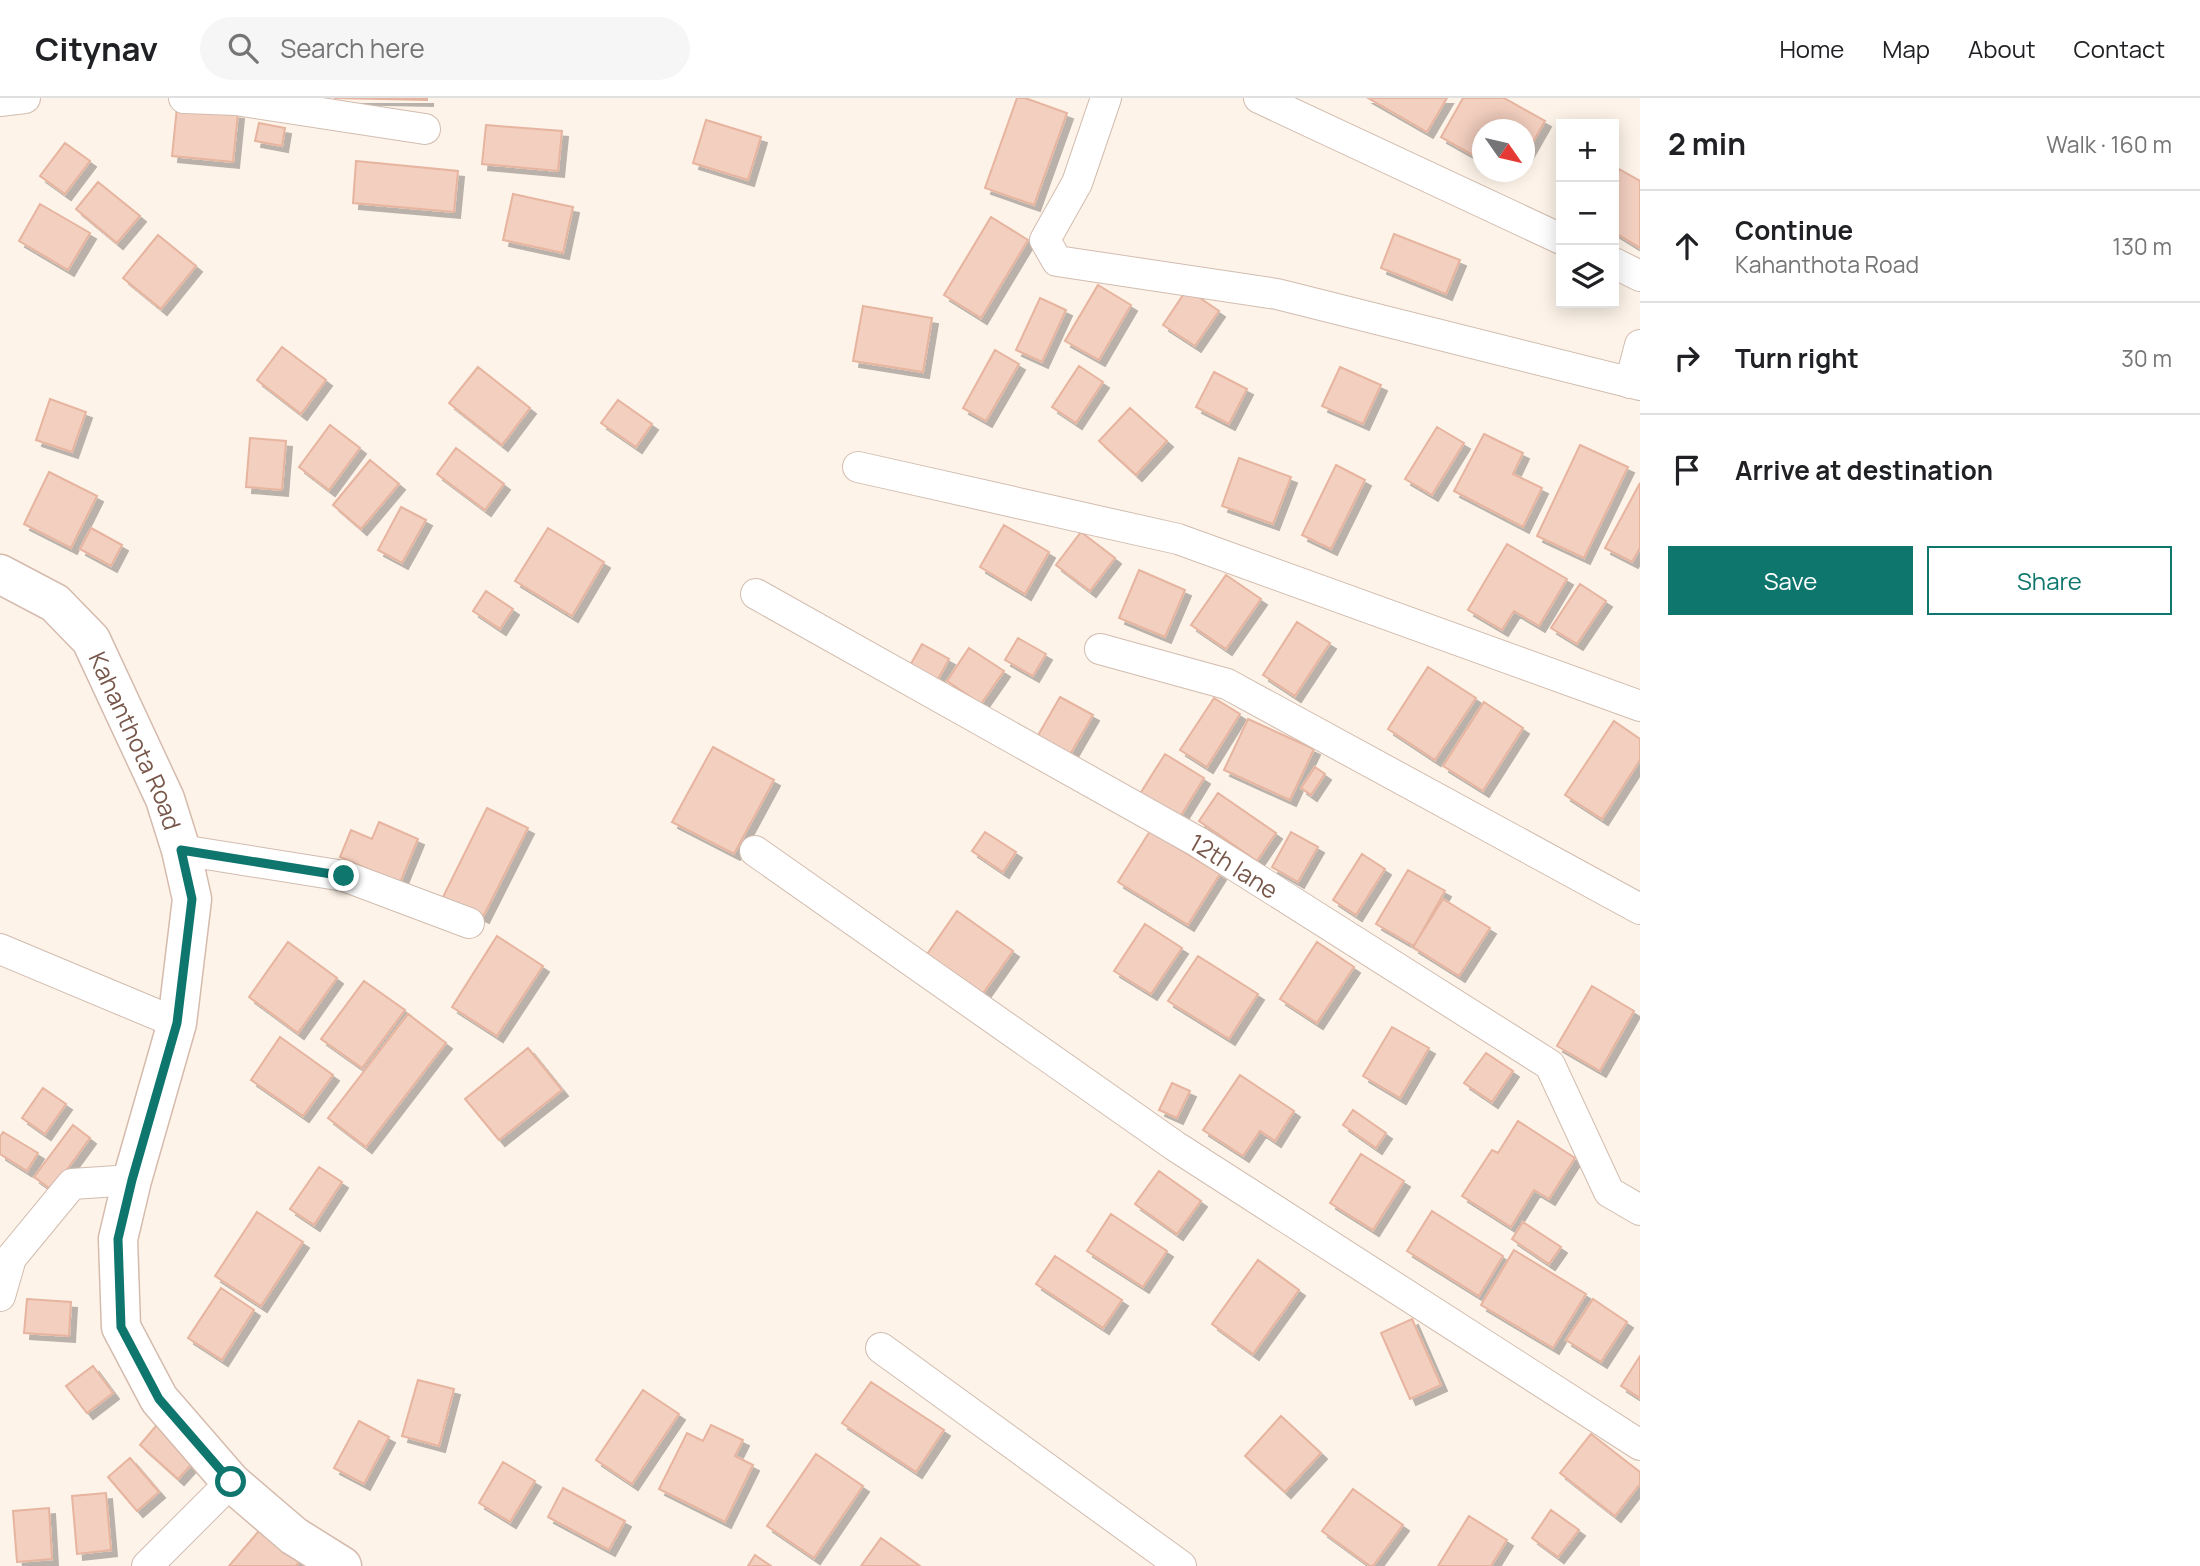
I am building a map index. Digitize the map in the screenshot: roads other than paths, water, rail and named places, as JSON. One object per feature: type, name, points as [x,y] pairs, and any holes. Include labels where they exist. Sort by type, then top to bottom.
[{"type":"main road","name":"Kahanthota Road","points":[[0,574],[55,603],[91,640],[165,799],[181,850],[192,899],[177,1023],[118,1239],[121,1327],[159,1399],[231,1482],[293,1536],[342,1566]]},
{"type":"street","points":[[0,101],[25,98]]},
{"type":"street","points":[[184,98],[236,100],[425,129]]},
{"type":"street","points":[[1106,98],[1077,183],[1045,240],[1056,261],[1277,294],[1635,384],[1640,345]]},
{"type":"street","points":[[1259,98],[1556,237]]},
{"type":"street","points":[[1619,266],[1640,276]]},
{"type":"street","points":[[858,467],[1178,539],[1640,706]]},
{"type":"street","name":"12th lane","points":[[755,594],[1198,842],[1550,1065],[1609,1192],[1640,1210]]},
{"type":"street","points":[[1100,649],[1227,684],[1640,909]]},
{"type":"street","points":[[181,850],[344,876],[469,923]]},
{"type":"street","points":[[755,851],[1175,1146],[1640,1446]]},
{"type":"street","points":[[2,954],[177,1023]]},
{"type":"street","points":[[0,1296],[11,1258],[72,1184],[132,1180]]},
{"type":"street","points":[[881,1348],[1181,1566]]},
{"type":"street","points":[[147,1566],[231,1482]]}]
